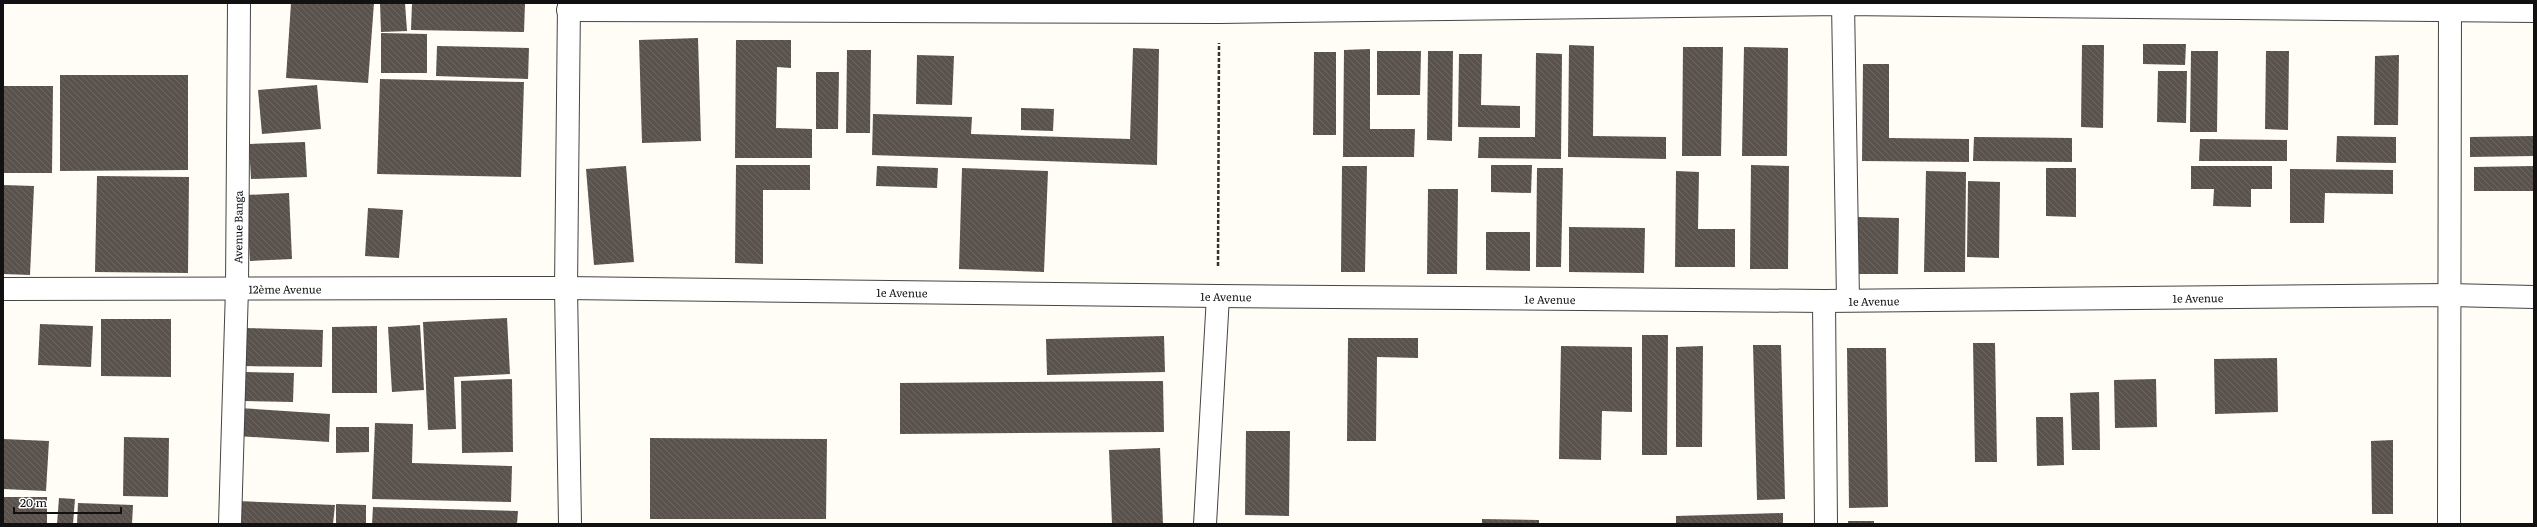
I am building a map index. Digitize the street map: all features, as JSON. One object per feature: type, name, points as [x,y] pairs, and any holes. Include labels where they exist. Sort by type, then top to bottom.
[{"type":"street","name":"Avenue Banga","points":[[230,524],[237,288],[239,3]]},
{"type":"street","points":[[1842,4],[1848,300]]},
{"type":"street","points":[[570,524],[566,288],[568,7],[1220,7],[1842,4],[2449,8],[2534,11]]},
{"type":"street","points":[[2449,8],[2449,524]]},
{"type":"street","name":"12ème Avenue","points":[[3,289],[566,288]]},
{"type":"street","name":"1e Avenue","points":[[566,288],[1218,296],[1824,300],[2449,295],[2534,297]]},
{"type":"street","points":[[1205,524],[1218,296]]},
{"type":"street","points":[[1824,300],[1826,524]]},
{"type":"path","points":[[1218,296],[1220,7]]},
{"type":"building","points":[[291,3],[374,3],[368,83],[286,78]]},
{"type":"building","points":[[380,3],[405,3],[407,31],[381,32]]},
{"type":"building","points":[[412,3],[525,3],[524,32],[411,30]]},
{"type":"building","points":[[381,33],[427,34],[427,73],[381,73]]},
{"type":"building","points":[[698,38],[701,141],[642,143],[639,40]]},
{"type":"building","points":[[736,40],[791,40],[791,68],[777,67],[776,128],[812,129],[812,158],[735,158]]},
{"type":"building","points":[[2143,44],[2186,44],[2185,65],[2143,64]]},
{"type":"building","points":[[1569,45],[1594,46],[1593,136],[1666,137],[1666,159],[1568,157]]},
{"type":"building","points":[[2082,45],[2104,45],[2103,128],[2081,127]]},
{"type":"building","points":[[437,46],[529,48],[528,79],[436,76]]},
{"type":"building","points":[[1683,47],[1723,47],[1721,156],[1682,156]]},
{"type":"building","points":[[1744,47],[1788,48],[1787,156],[1742,156]]},
{"type":"building","points":[[1133,48],[1159,49],[1157,165],[872,155],[873,114],[972,117],[971,134],[1130,139]]},
{"type":"building","points":[[1370,49],[1370,129],[1415,129],[1414,157],[1343,157],[1344,50]]},
{"type":"building","points":[[847,50],[871,50],[870,133],[846,133]]},
{"type":"building","points":[[1377,51],[1421,51],[1420,95],[1377,95]]},
{"type":"building","points":[[1428,51],[1453,51],[1452,141],[1427,140]]},
{"type":"building","points":[[2191,51],[2218,51],[2217,132],[2190,132]]},
{"type":"building","points":[[2266,51],[2289,51],[2288,130],[2265,129]]},
{"type":"building","points":[[1314,52],[1336,52],[1336,135],[1313,135]]},
{"type":"building","points":[[1536,53],[1562,54],[1561,159],[1478,158],[1479,137],[1535,137]]},
{"type":"building","points":[[1459,54],[1482,54],[1481,105],[1520,106],[1520,128],[1458,127]]},
{"type":"building","points":[[917,55],[954,56],[952,105],[916,104]]},
{"type":"building","points":[[2399,55],[2398,125],[2374,125],[2375,56]]},
{"type":"building","points":[[1863,64],[1889,64],[1889,138],[1969,139],[1969,162],[1862,161]]},
{"type":"building","points":[[2158,71],[2187,71],[2186,123],[2157,122]]},
{"type":"building","points":[[816,72],[839,72],[838,129],[816,129]]},
{"type":"building","points":[[60,75],[188,75],[188,170],[60,171]]},
{"type":"building","points":[[380,79],[524,82],[521,177],[377,174]]},
{"type":"building","points":[[317,85],[321,129],[262,134],[258,90]]},
{"type":"building","points":[[3,86],[53,86],[52,173],[3,173]]},
{"type":"building","points":[[1021,108],[1054,109],[1053,131],[1021,130]]},
{"type":"building","points":[[2337,136],[2396,137],[2396,163],[2336,162]]},
{"type":"building","points":[[2534,136],[2534,156],[2470,157],[2470,137]]},
{"type":"building","points":[[1974,137],[2072,138],[2072,162],[1973,161]]},
{"type":"building","points":[[2200,139],[2287,140],[2287,161],[2199,161]]},
{"type":"building","points":[[305,142],[307,177],[251,179],[249,144]]},
{"type":"building","points":[[736,165],[810,165],[810,190],[763,190],[763,264],[735,263]]},
{"type":"building","points":[[1491,165],[1532,165],[1531,193],[1491,192]]},
{"type":"building","points":[[1751,165],[1789,166],[1788,269],[1750,269]]},
{"type":"building","points":[[626,166],[634,262],[594,265],[586,169]]},
{"type":"building","points":[[877,166],[938,168],[937,188],[876,186]]},
{"type":"building","points":[[1342,166],[1367,166],[1365,272],[1341,272]]},
{"type":"building","points":[[2191,166],[2272,166],[2272,189],[2251,189],[2251,207],[2213,206],[2214,189],[2191,189]]},
{"type":"building","points":[[2534,166],[2534,191],[2474,191],[2474,167]]},
{"type":"building","points":[[962,168],[1048,171],[1044,272],[959,269]]},
{"type":"building","points":[[1537,168],[1563,168],[1561,267],[1536,267]]},
{"type":"building","points":[[2046,168],[2076,168],[2076,217],[2046,216]]},
{"type":"building","points":[[2290,169],[2393,170],[2393,194],[2325,193],[2324,223],[2290,223]]},
{"type":"building","points":[[1676,171],[1699,172],[1698,229],[1735,229],[1735,267],[1675,267]]},
{"type":"building","points":[[1926,171],[1966,172],[1965,272],[1924,272]]},
{"type":"building","points":[[97,176],[189,177],[188,273],[95,272]]},
{"type":"building","points":[[1968,181],[2000,182],[1999,258],[1967,257]]},
{"type":"building","points":[[3,185],[34,186],[30,275],[3,274]]},
{"type":"building","points":[[1428,189],[1458,189],[1457,274],[1427,274]]},
{"type":"building","points":[[289,193],[292,259],[250,261],[246,195]]},
{"type":"building","points":[[368,208],[403,210],[399,258],[365,256]]},
{"type":"building","points":[[1858,217],[1899,218],[1898,274],[1858,274]]},
{"type":"building","points":[[1569,227],[1645,228],[1644,273],[1569,272]]},
{"type":"building","points":[[1486,232],[1530,232],[1530,271],[1486,270]]},
{"type":"building","points":[[507,318],[510,374],[454,377],[456,429],[428,430],[423,322]]},
{"type":"building","points":[[101,319],[171,319],[171,377],[101,376]]},
{"type":"building","points":[[40,324],[93,326],[91,367],[38,365]]},
{"type":"building","points":[[420,325],[424,390],[392,392],[388,327]]},
{"type":"building","points":[[377,326],[377,393],[332,393],[332,327]]},
{"type":"building","points":[[243,328],[323,330],[322,367],[242,366]]},
{"type":"building","points":[[1642,335],[1668,335],[1667,455],[1642,455]]},
{"type":"building","points":[[1164,336],[1165,372],[1047,375],[1046,339]]},
{"type":"building","points":[[1348,338],[1418,338],[1418,358],[1377,357],[1376,441],[1347,441]]},
{"type":"building","points":[[1973,343],[1995,343],[1997,462],[1975,462]]},
{"type":"building","points":[[1753,345],[1781,345],[1785,499],[1757,500]]},
{"type":"building","points":[[1561,346],[1632,347],[1632,412],[1602,411],[1601,460],[1559,459]]},
{"type":"building","points":[[1703,346],[1702,447],[1676,447],[1676,347]]},
{"type":"building","points":[[1847,348],[1886,348],[1888,507],[1849,508]]},
{"type":"building","points":[[2277,358],[2278,412],[2215,414],[2214,359]]},
{"type":"building","points":[[245,372],[294,373],[293,402],[245,401]]},
{"type":"building","points":[[512,379],[513,452],[462,453],[461,381]]},
{"type":"building","points":[[2156,379],[2157,427],[2115,428],[2114,380]]},
{"type":"building","points":[[1163,381],[1164,432],[900,434],[900,383]]},
{"type":"building","points":[[2099,392],[2100,450],[2072,450],[2070,393]]},
{"type":"building","points":[[239,408],[330,414],[329,442],[237,436]]},
{"type":"building","points":[[2036,417],[2063,417],[2064,465],[2037,466]]},
{"type":"building","points":[[375,423],[413,424],[412,463],[512,466],[511,502],[372,499]]},
{"type":"building","points":[[336,427],[369,427],[369,452],[336,453]]},
{"type":"building","points":[[1246,431],[1290,431],[1289,516],[1245,515]]},
{"type":"building","points":[[124,437],[169,438],[168,497],[123,496]]},
{"type":"building","points":[[650,438],[827,439],[826,519],[650,519]]},
{"type":"building","points":[[3,439],[49,441],[46,491],[3,489]]},
{"type":"building","points":[[2393,440],[2393,514],[2372,514],[2371,441]]},
{"type":"building","points":[[1160,448],[1163,524],[1112,524],[1109,450]]},
{"type":"building","points":[[3,497],[47,497],[47,524],[3,524]]},
{"type":"building","points":[[59,498],[75,499],[73,524],[57,524]]},
{"type":"building","points":[[237,501],[335,505],[333,524],[236,524]]},
{"type":"building","points":[[78,503],[133,505],[132,524],[77,524]]},
{"type":"building","points":[[336,504],[366,505],[366,524],[336,524]]},
{"type":"building","points":[[373,507],[518,511],[517,524],[372,524]]},
{"type":"building","points":[[1783,513],[1783,524],[1676,524],[1676,516]]},
{"type":"building","points":[[1482,519],[1539,520],[1539,524],[1482,524]]},
{"type":"building","points":[[1848,521],[1874,521],[1874,524],[1848,524]]}]
